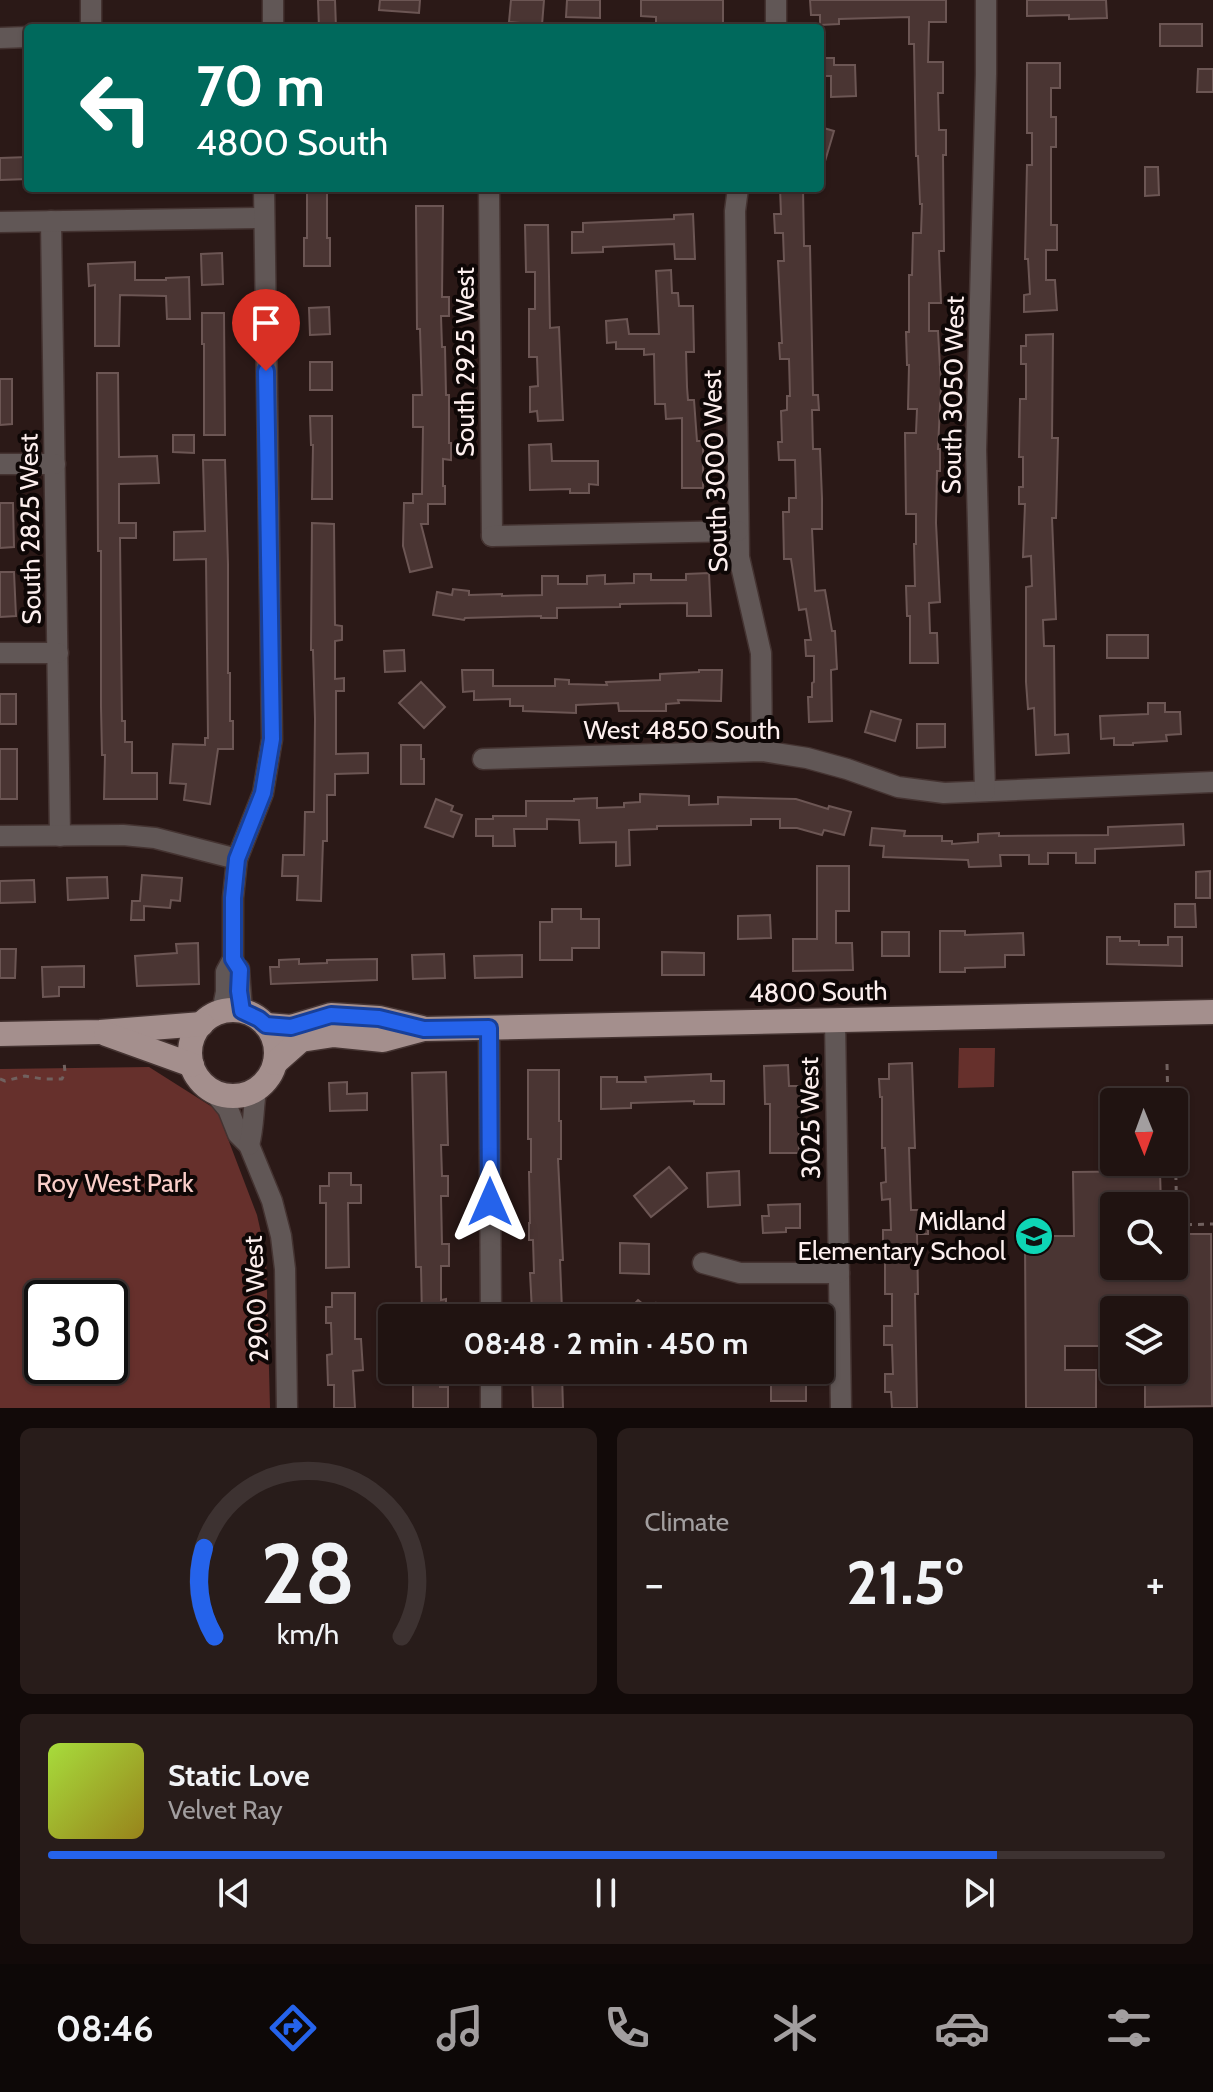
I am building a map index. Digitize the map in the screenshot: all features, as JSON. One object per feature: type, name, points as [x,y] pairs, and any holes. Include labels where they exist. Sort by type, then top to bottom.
[{"type":"main road","name":"4800 South","points":[[275,1063],[301,1040],[334,1035],[383,1040],[424,1029],[1213,1012]]},
{"type":"main road","name":"4800 South","points":[[266,1025],[291,1027],[331,1015],[379,1018],[424,1029]]},
{"type":"main road","points":[[0,1034],[100,1032],[222,1016],[259,1019],[273,1037],[276,1049],[271,1074],[256,1091],[240,1096],[226,1095],[213,1091],[196,1075],[191,1050],[194,1036],[222,1016]]},
{"type":"main road","points":[[100,1032],[192,1065]]},
{"type":"street","points":[[91,0],[91,24]]},
{"type":"street","points":[[273,0],[273,24]]},
{"type":"street","points":[[776,0],[776,24]]},
{"type":"street","name":"South 3050 West","points":[[985,791],[976,450],[986,0]]},
{"type":"street","points":[[0,38],[24,37]]},
{"type":"street","points":[[222,1016],[239,991],[240,970],[233,959],[233,898],[237,859],[263,793],[272,739],[264,192]]},
{"type":"street","name":"South 2925 West","points":[[489,192],[486,542],[738,531]]},
{"type":"street","name":"South 3000 West","points":[[737,192],[735,211],[739,557],[761,653],[762,751]]},
{"type":"street","points":[[0,222],[264,218]]},
{"type":"street","name":"South 2825 West","points":[[51,221],[60,836]]},
{"type":"street","points":[[0,464],[55,464]]},
{"type":"street","points":[[0,653],[58,653]]},
{"type":"street","name":"West 4850 South","points":[[483,759],[762,751],[807,758],[898,787],[944,793],[1213,782]]},
{"type":"street","points":[[0,836],[123,835],[155,838],[237,859]]},
{"type":"street","name":"3025 West","points":[[835,1020],[841,1408]]},
{"type":"street","points":[[489,1028],[491,1304]]},
{"type":"street","name":"2900 West","points":[[213,1091],[228,1109],[238,1134],[249,1145],[272,1201],[281,1236],[285,1269],[287,1408]]},
{"type":"street","points":[[249,1145],[256,1091]]},
{"type":"street","points":[[703,1263],[740,1273],[839,1273]]},
{"type":"street","points":[[491,1384],[491,1408]]},
{"type":"path","points":[[0,1079],[5,1081],[25,1076],[62,1079],[64,1062]]},
{"type":"path","points":[[1167,1064],[1168,1088]]},
{"type":"path","points":[[1188,1225],[1213,1224]]},
{"type":"green space","points":[[959,1048],[995,1048],[994,1087],[958,1088]]},
{"type":"green space","name":"Roy West Park","points":[[149,1067],[217,1110],[257,1215],[266,1255],[270,1408],[0,1408],[0,1069]]},
{"type":"building","points":[[318,0],[335,0],[336,24],[319,24]]},
{"type":"building","points":[[380,0],[420,0],[419,13],[379,10]]},
{"type":"building","points":[[511,0],[544,0],[542,24],[509,22]]},
{"type":"building","points":[[567,0],[600,0],[600,18],[566,17]]},
{"type":"building","points":[[641,0],[723,0],[723,24],[656,24],[656,17],[641,16]]},
{"type":"building","points":[[810,0],[946,0],[946,22],[929,22],[928,62],[943,62],[943,93],[938,93],[939,130],[946,130],[946,155],[943,155],[944,251],[939,251],[941,303],[929,303],[929,331],[938,331],[941,385],[936,523],[940,602],[929,603],[930,633],[937,633],[938,663],[910,663],[910,616],[907,616],[906,586],[915,586],[916,514],[906,514],[905,433],[916,433],[917,409],[908,409],[906,332],[909,332],[913,233],[921,233],[922,204],[916,156],[914,44],[909,44],[909,17],[839,19],[839,24],[824,25],[820,24],[820,15],[811,15]]},
{"type":"building","points":[[1027,0],[1106,0],[1107,18],[1027,16]]},
{"type":"building","points":[[1160,24],[1202,24],[1202,46],[1160,46]]},
{"type":"building","points":[[824,58],[834,58],[834,65],[855,65],[856,96],[831,97],[831,76],[824,76]]},
{"type":"building","points":[[1027,63],[1060,63],[1060,88],[1051,88],[1051,117],[1056,117],[1056,147],[1051,147],[1051,225],[1057,225],[1057,250],[1046,250],[1046,280],[1055,280],[1057,310],[1024,312],[1024,295],[1030,294],[1028,259],[1025,259],[1027,165],[1032,165],[1032,133],[1027,133]]},
{"type":"building","points":[[1198,69],[1213,69],[1213,92],[1197,92]]},
{"type":"building","points":[[824,128],[834,131],[824,165]]},
{"type":"building","points":[[24,157],[24,179],[0,180],[0,158]]},
{"type":"building","points":[[1145,167],[1158,167],[1159,195],[1145,196]]},
{"type":"building","points":[[307,192],[327,192],[330,266],[304,266],[304,238],[307,238]]},
{"type":"building","points":[[780,192],[803,192],[804,246],[810,246],[813,395],[818,395],[819,410],[812,410],[813,449],[820,449],[822,498],[822,529],[812,529],[815,591],[825,590],[832,631],[835,631],[837,669],[831,670],[832,721],[809,722],[808,697],[812,697],[814,656],[806,656],[805,640],[811,640],[806,609],[799,610],[791,559],[784,559],[783,512],[789,512],[789,498],[796,498],[795,460],[779,460],[778,442],[782,442],[781,411],[787,410],[787,396],[790,396],[789,359],[780,359],[779,343],[782,343],[778,261],[784,261],[783,233],[775,233],[774,214],[781,214]]},
{"type":"building","points":[[416,206],[443,206],[442,297],[449,297],[449,316],[441,316],[446,395],[449,395],[451,460],[443,459],[445,504],[428,504],[428,524],[421,524],[432,567],[410,572],[403,546],[404,503],[413,503],[413,494],[422,494],[423,427],[413,427],[413,395],[422,395],[420,329],[417,329]]},
{"type":"building","points":[[693,214],[695,259],[675,259],[674,244],[603,247],[603,252],[572,253],[572,232],[583,232],[583,223],[674,219],[674,215]]},
{"type":"building","points":[[525,225],[548,225],[550,328],[559,327],[563,420],[538,421],[537,411],[530,412],[530,387],[538,386],[537,357],[529,357],[529,309],[535,309],[535,272],[526,272]]},
{"type":"building","points":[[222,253],[223,284],[202,285],[201,254]]},
{"type":"building","points":[[135,262],[135,280],[189,277],[190,319],[167,319],[166,296],[120,295],[119,346],[95,346],[95,285],[89,286],[88,264]]},
{"type":"building","points":[[671,270],[672,293],[678,293],[679,306],[693,306],[694,352],[686,352],[687,387],[688,400],[694,400],[697,441],[703,441],[703,488],[682,488],[682,418],[666,419],[665,404],[655,404],[654,354],[644,355],[644,349],[616,349],[616,342],[607,343],[606,321],[627,319],[629,334],[659,334],[656,271]]},
{"type":"building","points":[[329,307],[330,334],[310,335],[309,308]]},
{"type":"building","points":[[202,313],[224,313],[225,435],[204,435]]},
{"type":"building","points":[[1053,334],[1052,438],[1058,438],[1056,518],[1052,518],[1056,619],[1043,620],[1044,646],[1054,646],[1055,735],[1068,734],[1069,753],[1036,755],[1034,708],[1028,709],[1026,682],[1026,587],[1032,586],[1031,556],[1023,557],[1025,504],[1019,504],[1019,487],[1023,487],[1023,457],[1019,457],[1020,399],[1026,399],[1026,364],[1021,364],[1021,346],[1026,346],[1026,335]]},
{"type":"building","points":[[310,362],[332,362],[332,390],[310,390]]},
{"type":"building","points":[[97,373],[118,373],[119,457],[157,456],[159,483],[119,484],[119,523],[136,523],[136,538],[120,538],[122,721],[125,721],[125,742],[132,742],[132,773],[157,773],[157,799],[104,799]]},
{"type":"building","points":[[0,379],[12,379],[12,424],[0,425]]},
{"type":"building","points":[[310,416],[332,416],[332,499],[312,499]]},
{"type":"building","points":[[173,435],[194,435],[194,453],[173,452]]},
{"type":"building","points":[[551,444],[552,461],[598,461],[598,485],[589,484],[589,493],[570,493],[570,489],[530,490],[529,445]]},
{"type":"building","points":[[203,460],[225,460],[228,673],[230,721],[233,721],[233,749],[218,749],[210,804],[184,800],[186,784],[170,783],[173,744],[205,745],[205,738],[208,738],[206,559],[174,560],[174,532],[205,531]]},
{"type":"building","points":[[0,503],[13,503],[14,547],[0,548]]},
{"type":"building","points":[[312,523],[334,524],[335,625],[342,626],[342,640],[335,641],[335,679],[344,678],[344,691],[336,691],[336,754],[368,753],[368,773],[335,774],[335,795],[327,795],[327,841],[323,841],[321,901],[297,900],[298,876],[282,876],[283,855],[304,855],[305,812],[314,812]]},
{"type":"building","points":[[0,572],[14,572],[16,616],[0,617]]},
{"type":"building","points":[[709,573],[711,616],[687,616],[687,603],[557,608],[557,618],[464,620],[433,615],[437,592],[452,595],[453,589],[469,591],[469,595],[542,595],[542,576],[558,576],[558,584],[587,584],[587,576],[605,575],[605,584],[634,583],[634,574],[651,574],[651,580],[686,580],[686,574]]},
{"type":"building","points":[[1107,635],[1148,635],[1148,658],[1107,658]]},
{"type":"building","points":[[404,650],[405,671],[385,672],[384,651]]},
{"type":"building","points":[[462,670],[493,670],[493,686],[555,686],[555,679],[569,680],[569,684],[607,685],[606,682],[660,680],[660,674],[722,670],[721,701],[678,700],[679,703],[666,704],[666,711],[619,711],[618,703],[576,705],[576,713],[523,711],[523,706],[510,706],[510,699],[474,700],[474,691],[463,692]]},
{"type":"building","points":[[421,682],[445,707],[424,728],[399,703]]},
{"type":"building","points":[[0,694],[16,694],[16,724],[0,724]]},
{"type":"building","points":[[1148,703],[1165,703],[1165,712],[1180,712],[1181,734],[1166,735],[1167,741],[1133,745],[1114,745],[1114,738],[1101,739],[1100,716],[1148,714]]},
{"type":"building","points":[[871,711],[901,720],[895,741],[865,732]]},
{"type":"building","points":[[917,724],[945,724],[945,747],[917,748]]},
{"type":"building","points":[[401,745],[421,745],[424,784],[401,784]]},
{"type":"building","points":[[0,749],[17,749],[17,799],[0,799]]},
{"type":"building","points":[[640,794],[689,796],[689,805],[718,804],[718,797],[796,799],[851,812],[844,835],[824,830],[822,835],[797,828],[780,828],[780,819],[751,819],[751,825],[657,826],[657,829],[629,830],[630,865],[616,866],[616,842],[580,843],[579,820],[547,819],[547,829],[514,829],[515,846],[493,846],[493,836],[476,836],[476,819],[526,816],[526,801],[597,798],[597,808],[624,807],[624,803],[640,802]]},
{"type":"building","points":[[436,799],[453,806],[451,811],[462,815],[453,837],[425,827]]},
{"type":"building","points":[[1183,824],[1184,845],[1095,849],[1095,863],[1076,863],[1076,853],[1048,853],[1048,864],[1029,864],[1029,855],[1000,855],[1001,866],[969,867],[968,860],[883,857],[884,846],[870,845],[872,828],[905,831],[904,836],[942,836],[942,841],[952,841],[952,844],[978,842],[978,834],[1108,835],[1108,827]]},
{"type":"building","points":[[817,866],[849,866],[849,911],[836,911],[836,943],[852,943],[853,970],[793,971],[793,939],[817,939]]},
{"type":"building","points":[[1210,871],[1210,898],[1196,898],[1196,872]]},
{"type":"building","points":[[142,875],[182,878],[180,901],[171,900],[170,908],[144,906],[144,920],[131,920],[132,901],[140,901]]},
{"type":"building","points":[[107,877],[108,898],[68,900],[67,878]]},
{"type":"building","points":[[34,880],[35,902],[0,903],[0,881]]},
{"type":"building","points":[[1175,904],[1195,904],[1196,927],[1175,927]]},
{"type":"building","points":[[552,909],[581,909],[581,919],[599,919],[599,948],[572,948],[572,960],[540,960],[540,922],[552,922]]},
{"type":"building","points":[[770,915],[771,938],[738,939],[738,916]]},
{"type":"building","points":[[940,931],[965,931],[965,935],[1023,933],[1024,955],[1005,955],[1005,967],[940,972]]},
{"type":"building","points":[[882,932],[909,932],[909,956],[882,956]]},
{"type":"building","points":[[1107,937],[1139,941],[1139,945],[1168,945],[1168,937],[1182,937],[1182,966],[1107,964]]},
{"type":"building","points":[[198,943],[199,984],[137,986],[135,956],[177,953],[176,944]]},
{"type":"building","points":[[0,949],[16,949],[15,978],[0,978]]},
{"type":"building","points":[[662,952],[704,953],[704,975],[662,975]]},
{"type":"building","points":[[444,954],[445,978],[413,979],[412,955]]},
{"type":"building","points":[[522,955],[522,977],[475,978],[474,956]]},
{"type":"building","points":[[299,959],[299,964],[377,959],[377,980],[271,984],[270,967],[279,967],[279,960]]},
{"type":"building","points":[[84,966],[84,987],[59,987],[59,996],[43,997],[42,967]]},
{"type":"building","points":[[912,1063],[915,1148],[909,1148],[911,1210],[919,1210],[919,1218],[928,1218],[928,1234],[917,1234],[917,1408],[892,1408],[891,1392],[885,1392],[885,1374],[893,1374],[892,1345],[884,1345],[884,1326],[892,1326],[892,1294],[885,1294],[883,1230],[891,1230],[890,1199],[882,1200],[881,1183],[886,1182],[879,1079],[889,1079],[889,1064]]},
{"type":"building","points":[[788,1065],[789,1086],[800,1086],[799,1153],[770,1153],[770,1104],[765,1104],[764,1066]]},
{"type":"building","points":[[528,1070],[559,1070],[562,1304],[532,1304],[530,1273],[534,1273],[533,1240],[529,1240],[531,1139],[528,1139]]},
{"type":"building","points":[[446,1072],[448,1145],[441,1145],[442,1176],[448,1176],[448,1196],[441,1196],[442,1244],[449,1244],[449,1266],[441,1266],[441,1300],[446,1299],[446,1304],[422,1304],[421,1267],[416,1267],[412,1073]]},
{"type":"building","points":[[711,1074],[711,1081],[724,1081],[724,1104],[694,1104],[694,1101],[631,1103],[631,1108],[601,1109],[601,1077],[617,1077],[617,1082],[646,1082],[645,1077]]},
{"type":"building","points":[[347,1082],[347,1094],[367,1093],[367,1110],[330,1111],[329,1083]]},
{"type":"building","points":[[669,1167],[687,1188],[651,1217],[634,1196]]},
{"type":"building","points":[[739,1171],[740,1205],[708,1207],[707,1173]]},
{"type":"building","points":[[1073,1172],[1100,1172],[1100,1176],[1160,1176],[1161,1192],[1100,1192],[1100,1280],[1188,1280],[1188,1234],[1211,1234],[1212,1406],[1145,1407],[1145,1384],[1188,1384],[1188,1296],[1100,1296],[1100,1346],[1065,1346],[1065,1370],[1096,1370],[1096,1408],[1026,1408],[1025,1236],[1074,1236]]},
{"type":"building","points":[[329,1173],[351,1173],[351,1185],[361,1185],[361,1203],[348,1203],[349,1267],[326,1268],[326,1203],[320,1203],[320,1186],[329,1186]]},
{"type":"building","points":[[800,1204],[800,1228],[763,1233],[762,1216],[769,1216],[768,1205]]},
{"type":"building","points":[[620,1243],[649,1244],[649,1274],[620,1273]]},
{"type":"building","points":[[332,1293],[355,1293],[355,1339],[361,1339],[363,1370],[353,1371],[355,1408],[334,1408],[334,1385],[328,1385],[327,1355],[332,1354],[331,1323],[326,1323],[326,1307],[332,1307]]},
{"type":"building","points":[[413,1384],[448,1387],[448,1408],[413,1408]]},
{"type":"building","points":[[532,1384],[562,1384],[563,1408],[533,1408]]},
{"type":"building","points":[[771,1384],[806,1384],[806,1401],[771,1401]]},
{"type":"place","name":"Midland Elementary School","points":[[1034,1236]]},
{"type":"route","points":[[266,371],[272,739],[263,793],[237,859],[233,898],[233,959],[240,970],[242,1011],[266,1025],[291,1027],[331,1015],[379,1018],[424,1029],[489,1028],[490,1202]]}]
